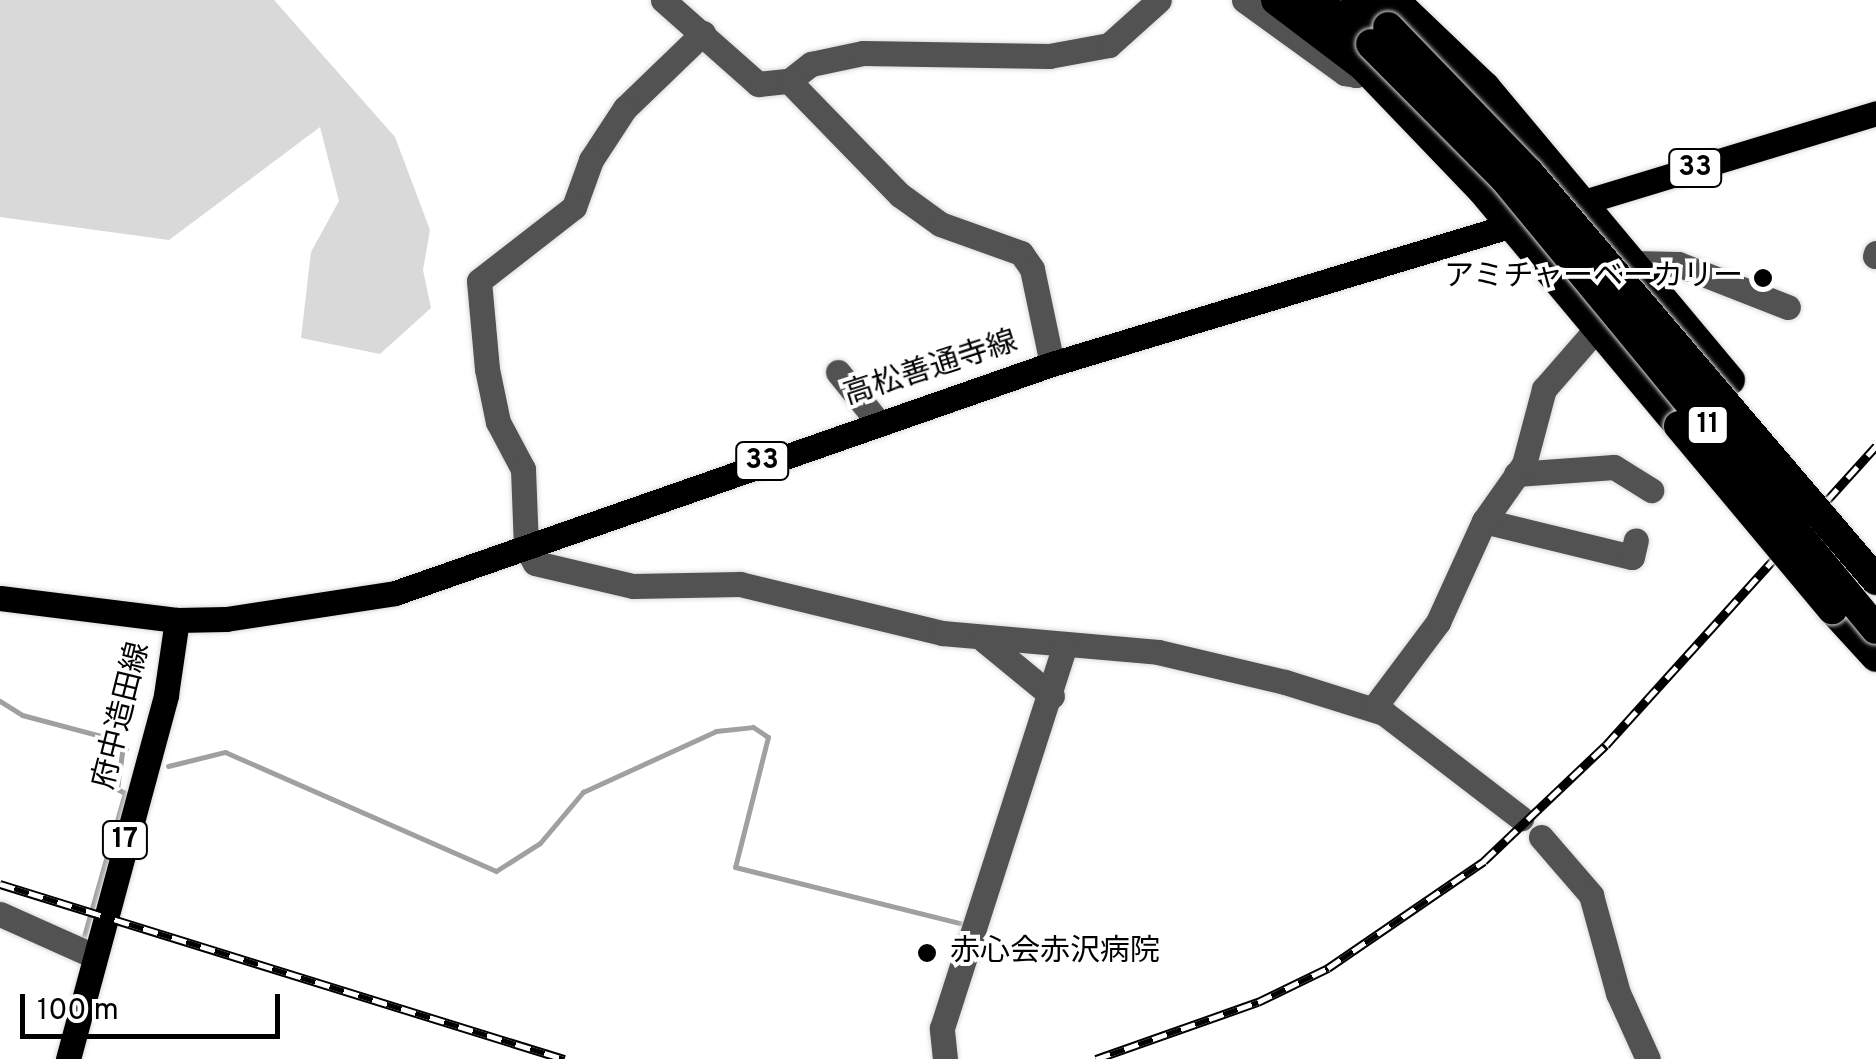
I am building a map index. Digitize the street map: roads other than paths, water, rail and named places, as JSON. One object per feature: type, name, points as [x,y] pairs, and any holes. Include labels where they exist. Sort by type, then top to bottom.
[{"type":"highway","name":"11","points":[[1276,0],[1393,26]]},
{"type":"highway","name":"11","points":[[1316,0],[1393,26],[1550,215],[1876,580]]},
{"type":"highway","name":"11","points":[[1356,0],[1393,26],[1464,100],[1876,630]]},
{"type":"highway","name":"11","points":[[1550,215],[1633,262],[1876,560]]},
{"type":"highway","name":"11","points":[[1550,215],[1598,327],[1876,657]]},
{"type":"main road","name":"高松善通寺線","points":[[0,598],[177,620],[330,607],[395,593],[1052,364],[1876,113]]},
{"type":"main road","name":"府中造田線","points":[[68,1059],[166,695],[177,620]]},
{"type":"street","points":[[662,0],[758,84],[789,81],[811,64],[864,54],[1048,56],[1109,46],[1159,0]]},
{"type":"street","points":[[1244,0],[1345,74],[1393,26]]},
{"type":"street","points":[[703,32],[625,108],[590,160],[574,207],[478,281],[498,422],[523,469],[529,497],[526,546],[535,563],[552,571],[633,586],[740,584],[984,640],[1158,652],[1373,709],[1521,818]]},
{"type":"street","points":[[789,81],[900,194],[940,224],[1021,253],[1032,268],[1052,364]]},
{"type":"street","points":[[1633,262],[1678,264],[1788,308]]},
{"type":"street","points":[[1373,709],[1438,622],[1484,521],[1516,474],[1544,389],[1598,327]]},
{"type":"street","points":[[838,372],[878,422]]},
{"type":"street","points":[[1516,474],[1614,467],[1651,490]]},
{"type":"street","points":[[1484,521],[1632,557],[1636,540]]},
{"type":"street","points":[[984,640],[1052,696]]},
{"type":"street","points":[[945,1059],[942,1028],[1065,646]]},
{"type":"street","points":[[1541,837],[1591,895],[1618,993],[1648,1059]]},
{"type":"street","points":[[0,914],[94,956]]},
{"type":"waterway","points":[[0,701],[22,715],[112,739],[126,749]]},
{"type":"waterway","points":[[168,766],[225,752],[496,871],[540,843],[583,792],[716,731],[753,727],[768,737],[735,867],[967,925]]},
{"type":"waterway","points":[[83,940],[125,793],[117,789],[123,746]]},
{"type":"railway","points":[[1096,1059],[1258,1002],[1328,968],[1484,861],[1606,745],[1876,446]]},
{"type":"railway","points":[[0,884],[564,1059]]},
{"type":"place","name":"アミチャーベーカリー","points":[[1763,278]]},
{"type":"place","name":"赤心会赤沢病院","points":[[927,953]]}]
